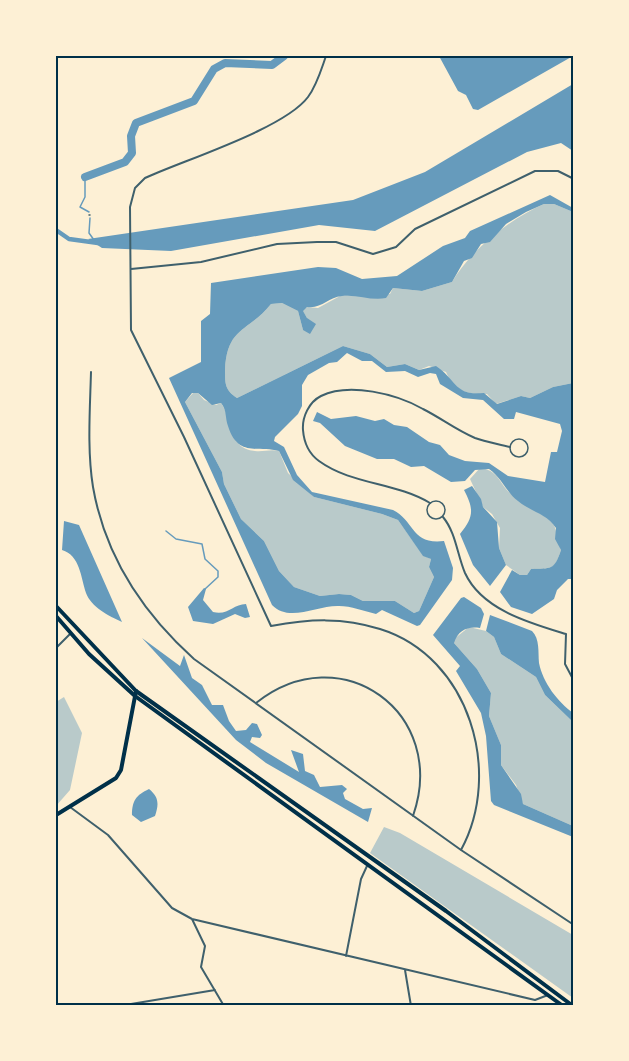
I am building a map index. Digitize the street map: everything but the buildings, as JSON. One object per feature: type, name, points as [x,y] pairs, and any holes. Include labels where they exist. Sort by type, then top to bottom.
[{"type":"main road","points":[[115,56],[121,56]]},
{"type":"main road","points":[[56,606],[136,691],[446,911],[573,1005]]},
{"type":"main road","points":[[56,616],[135,696],[563,1005]]},
{"type":"main road","points":[[56,815],[109,784],[121,770],[136,691]]},
{"type":"street","points":[[326,56],[318,80],[307,98],[284,119],[145,178],[135,188],[130,207],[131,330],[184,437],[271,626],[327,619],[382,630],[414,646],[430,659],[462,703],[475,732],[481,783],[471,833],[461,850]]},
{"type":"street","points":[[131,269],[201,262],[277,244],[336,242],[373,254],[396,247],[415,230],[535,171],[558,171],[573,179]]},
{"type":"street","points":[[91,372],[93,487],[102,523],[118,563],[138,598],[167,635],[194,659],[413,816],[573,925]]},
{"type":"street","points":[[430,503],[412,492],[333,470],[316,459],[304,443],[303,425],[304,415],[316,399],[331,391],[355,390],[394,397],[422,408],[450,426],[476,438],[510,447]]},
{"type":"street","points":[[443,517],[455,540],[466,575],[488,600],[509,615],[566,634],[565,664],[573,681]]},
{"type":"street","points":[[56,648],[71,633]]},
{"type":"street","points":[[255,703],[286,684],[323,677],[345,679],[363,685],[381,696],[397,710],[417,744],[422,777],[413,816]]},
{"type":"street","points":[[70,807],[108,835],[172,908],[192,919],[293,941],[346,956],[535,1000],[548,995]]},
{"type":"street","points":[[346,956],[361,879],[368,864]]},
{"type":"street","points":[[192,919],[205,946],[201,967],[224,1005]]},
{"type":"street","points":[[405,970],[411,1005]]},
{"type":"street","points":[[119,1005],[215,990]]},
{"type":"lane","points":[[519,439],[526,442],[527,449],[525,454],[519,456],[513,454],[510,447],[519,439]]},
{"type":"lane","points":[[436,500],[442,502],[446,508],[443,517],[436,519],[429,515],[427,510],[430,503],[436,500]]},
{"type":"shaded area","points":[[544,204],[554,204],[573,212],[573,383],[553,387],[530,398],[521,396],[496,404],[487,394],[474,394],[457,388],[446,372],[429,366],[419,370],[405,364],[387,367],[370,354],[343,346],[237,398],[228,389],[225,370],[230,345],[240,331],[271,304],[282,303],[298,311],[303,330],[307,318],[302,310],[307,307],[318,308],[340,296],[390,294],[393,288],[422,291],[452,282],[480,247],[517,218]]},
{"type":"shaded area","points":[[193,393],[198,393],[204,400],[216,405],[221,403],[234,438],[246,449],[279,451],[288,473],[314,497],[398,520],[423,555],[431,559],[429,567],[434,577],[419,611],[414,613],[395,601],[363,601],[351,595],[339,594],[320,596],[294,587],[279,571],[264,541],[241,519],[224,484],[222,472],[185,402]]},
{"type":"shaded area","points":[[480,468],[491,472],[511,494],[553,524],[561,550],[554,565],[544,569],[531,569],[527,575],[520,575],[506,565],[499,548],[500,528],[492,514],[483,507],[470,479]]},
{"type":"shaded area","points":[[469,627],[486,631],[494,637],[501,654],[536,677],[545,695],[573,722],[573,826],[523,804],[516,785],[501,765],[501,745],[489,716],[491,693],[477,669],[454,643],[454,639]]},
{"type":"shaded area","points":[[64,697],[82,733],[70,790],[56,806],[56,702]]},
{"type":"shaded area","points":[[384,827],[400,833],[573,935],[573,998],[370,853]]},
{"type":"water","points":[[439,56],[573,56],[478,110],[473,109],[466,95],[458,91]]},
{"type":"water","points":[[573,84],[573,151],[561,143],[527,152],[375,231],[319,225],[171,251],[102,248],[88,239],[353,200],[425,172]]},
{"type":"water","points":[[550,195],[573,208],[573,212],[554,204],[544,204],[506,224],[490,242],[481,244],[472,258],[464,261],[452,282],[422,291],[393,288],[386,298],[337,297],[317,306],[307,307],[303,311],[307,318],[316,324],[310,334],[303,330],[298,311],[282,303],[271,304],[240,331],[230,345],[225,370],[226,386],[237,398],[343,346],[370,354],[387,367],[405,364],[419,370],[436,366],[461,389],[467,392],[484,393],[497,404],[521,396],[530,398],[553,387],[573,383],[573,579],[568,579],[557,590],[554,599],[532,614],[511,607],[500,592],[512,570],[520,575],[527,575],[531,569],[551,567],[556,562],[561,550],[555,539],[556,528],[552,523],[518,501],[489,469],[475,470],[465,481],[451,482],[424,466],[411,467],[394,459],[377,459],[345,446],[320,423],[313,421],[317,412],[331,419],[356,416],[375,421],[384,419],[394,425],[407,427],[429,442],[440,445],[449,455],[465,461],[489,463],[508,476],[545,482],[551,452],[557,452],[562,431],[560,424],[516,412],[514,419],[504,419],[483,400],[463,398],[440,384],[436,374],[430,373],[418,377],[405,371],[386,372],[372,361],[362,361],[347,353],[337,362],[329,363],[308,375],[302,385],[302,406],[298,414],[275,437],[274,441],[284,447],[297,475],[312,492],[393,510],[406,520],[419,536],[433,541],[444,541],[453,568],[452,580],[417,626],[382,610],[376,614],[353,608],[331,606],[295,613],[279,610],[272,605],[169,378],[201,362],[201,321],[210,314],[211,283],[318,267],[336,268],[362,279],[397,276],[443,246],[465,238],[470,231]],"holes":[[[192,393],[198,393],[212,405],[221,403],[228,426],[237,443],[249,448],[279,451],[293,480],[314,497],[398,520],[423,556],[431,559],[429,567],[434,577],[419,611],[414,613],[395,601],[363,601],[351,595],[339,594],[320,596],[294,587],[279,571],[264,541],[241,519],[224,484],[222,472],[185,402]]]},
{"type":"water","points":[[472,486],[481,499],[483,507],[497,522],[499,548],[506,565],[490,586],[473,565],[460,534],[468,523],[471,513],[470,502],[464,490]]},
{"type":"water","points":[[64,521],[79,525],[122,622],[101,611],[88,598],[76,562],[73,557],[62,550]]},
{"type":"water","points":[[204,588],[206,589],[203,600],[213,612],[223,612],[246,604],[250,617],[245,618],[235,614],[213,624],[193,621],[188,607]]},
{"type":"water","points":[[464,597],[481,608],[484,614],[480,628],[464,630],[454,643],[477,669],[491,693],[489,716],[501,745],[501,765],[521,794],[523,804],[573,826],[573,837],[494,805],[491,801],[486,736],[481,713],[456,671],[460,666],[433,635]]},
{"type":"water","points":[[490,615],[535,634],[539,663],[544,678],[557,698],[573,713],[573,722],[545,695],[536,677],[501,654],[494,637],[486,631]]},
{"type":"water","points":[[142,638],[180,666],[184,655],[192,678],[202,685],[212,705],[223,705],[236,731],[246,730],[252,723],[257,724],[262,735],[260,738],[252,737],[250,742],[299,772],[291,750],[303,754],[305,771],[314,775],[320,787],[342,785],[347,789],[343,793],[345,799],[363,809],[372,808],[368,822],[266,763],[236,740]]},
{"type":"water","points":[[149,789],[156,798],[156,812],[155,816],[141,822],[132,815],[133,806],[138,796]]},
{"type":"waterway","points":[[85,177],[125,162],[132,153],[131,136],[136,123],[194,101],[214,69],[225,63],[272,65],[284,56]]},
{"type":"waterway","points":[[85,177],[85,197],[80,207],[89,212]]},
{"type":"waterway","points":[[90,218],[89,233],[94,240]]},
{"type":"waterway","points":[[56,230],[69,239],[98,243]]},
{"type":"waterway","points":[[166,531],[176,539],[202,544],[205,559],[218,571],[218,577],[205,589]]}]
